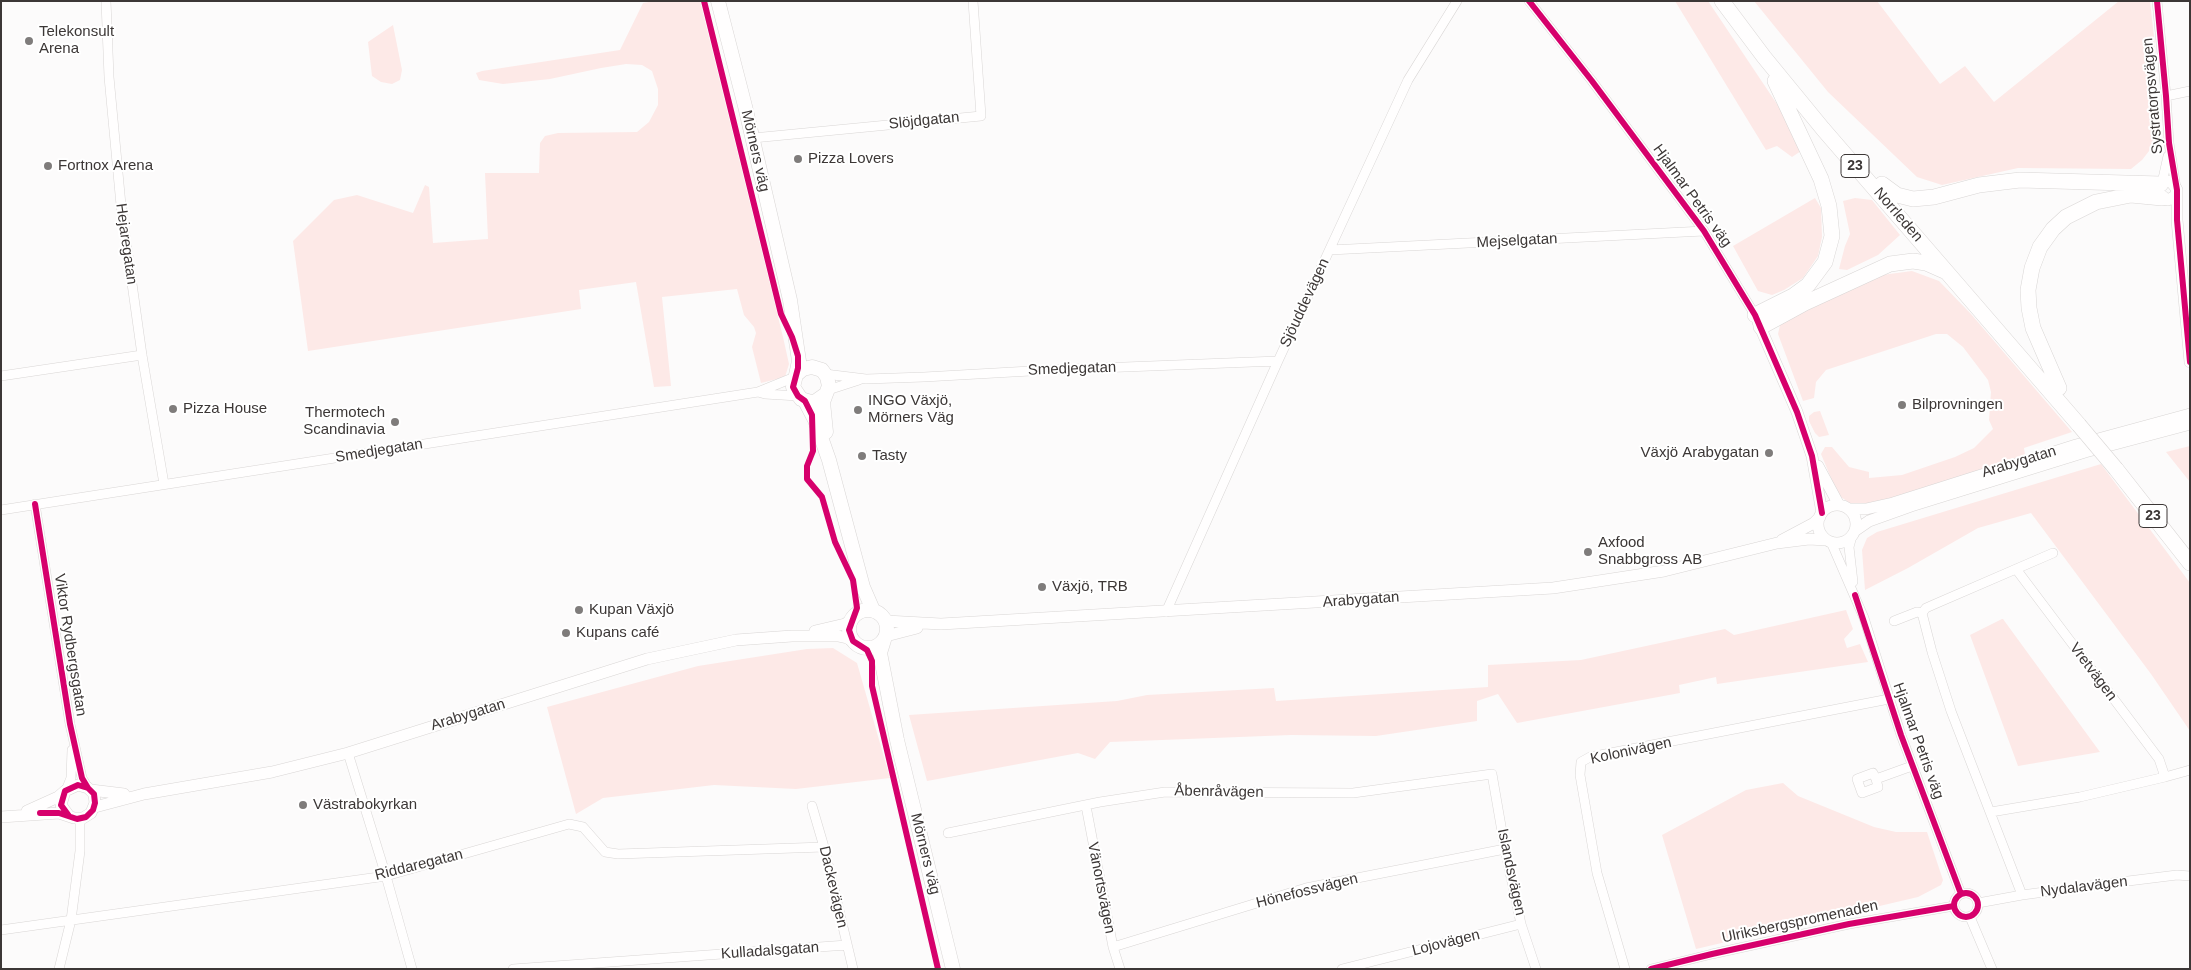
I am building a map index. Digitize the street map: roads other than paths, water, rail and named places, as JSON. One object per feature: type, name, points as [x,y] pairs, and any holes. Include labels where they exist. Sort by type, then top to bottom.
[{"type":"highway","name":"Norrleden","points":[[1722,1],[1764,57],[1823,129],[2084,425]]},
{"type":"highway","name":"Norrleden","points":[[1733,1],[1817,109],[2059,388],[2084,425]]},
{"type":"highway","points":[[1758,321],[1813,280],[1825,262],[1832,236],[1829,206],[1821,179],[1764,57]]},
{"type":"highway","points":[[1882,184],[1897,194],[1913,199],[1934,197],[1979,185],[2020,180],[2162,191]]},
{"type":"highway","points":[[2059,388],[2033,328],[2029,308],[2028,290],[2032,268],[2040,247],[2053,229],[2066,218],[2096,202],[2162,191]]},
{"type":"highway","points":[[1758,321],[1890,264],[1914,260],[1934,266],[1949,274]]},
{"type":"highway","name":"23","points":[[2084,425],[2190,550]]},
{"type":"highway","name":"23","points":[[2119,467],[2190,563]]},
{"type":"main road","name":"Mörners väg","points":[[718,1],[753,138],[790,300],[798,356],[796,376]]},
{"type":"main road","name":"Mörners väg","points":[[790,300],[806,348],[821,371]]},
{"type":"main road","points":[[829,460],[815,420],[794,387],[796,376],[807,367],[821,371],[828,382],[823,412],[829,460],[842,517],[857,601],[857,608],[852,618],[849,630],[859,645],[872,648],[885,638],[888,628],[881,614],[873,610],[865,610],[852,618]]},
{"type":"main road","points":[[801,399],[816,401],[827,392]]},
{"type":"main road","points":[[842,517],[866,597],[873,610]]},
{"type":"main road","name":"Mörners väg","points":[[885,638],[880,649],[897,740],[953,969]]},
{"type":"main road","name":"Mörners väg","points":[[859,645],[871,657],[897,740]]},
{"type":"street","name":"Hejaregatan","points":[[106,1],[109,77],[121,205],[142,355],[164,484]]},
{"type":"street","name":"Slöjdgatan","points":[[753,138],[981,116],[972,1]]},
{"type":"street","name":"Sjöuddevägen","points":[[1166,612],[1278,361],[1408,80],[1457,1]]},
{"type":"street","name":"Hjalmar Petris väg","points":[[1529,1],[1592,80],[1704,231],[1758,321],[1797,412],[1812,456],[1821,515]]},
{"type":"street","name":"Systratorpsvägen","points":[[2156,1],[2169,143],[2176,189],[2177,220],[2190,362]]},
{"type":"street","points":[[2166,96],[2190,91]]},
{"type":"street","name":"Systratorpsvägen","points":[[2169,143],[2162,191],[2177,220]]},
{"type":"street","points":[[2171,182],[2176,189],[2171,199],[2162,191],[2171,182]]},
{"type":"street","name":"Mejselgatan","points":[[1330,250],[1704,231]]},
{"type":"street","points":[[1,376],[142,355]]},
{"type":"street","name":"Smedjegatan","points":[[821,371],[866,378],[1278,361]]},
{"type":"street","name":"Smedjegatan","points":[[1,510],[758,392],[796,376]]},
{"type":"street","name":"Smedjegatan","points":[[827,392],[841,385],[866,378]]},
{"type":"street","name":"Smedjegatan","points":[[758,392],[801,399]]},
{"type":"street","name":"Arabygatan","points":[[1844,507],[1866,509],[1893,503],[2066,448],[2190,414]]},
{"type":"street","name":"Arabygatan","points":[[1854,533],[1869,521],[1919,504],[2085,452],[2190,424]]},
{"type":"street","name":"Hjalmar Petris väg","points":[[1812,456],[1844,507]]},
{"type":"street","name":"Viktor Rydbergsgatan","points":[[35,504],[70,724],[82,778],[90,789]]},
{"type":"street","points":[[1830,507],[1844,507],[1856,518],[1854,533],[1843,543],[1829,541],[1819,530],[1821,515],[1830,507]]},
{"type":"street","name":"Arabygatan","points":[[1776,543],[1814,523],[1821,515]]},
{"type":"street","name":"Hjalmar Petris väg","points":[[1854,533],[1849,547],[1849,555],[1855,595]]},
{"type":"street","name":"Arabygatan","points":[[886,621],[941,624],[1553,588],[1664,571],[1776,543],[1809,539],[1829,541]]},
{"type":"street","name":"Hjalmar Petris väg","points":[[1829,541],[1855,595],[1912,766],[1961,894]]},
{"type":"street","points":[[1922,613],[1926,608],[2053,553]]},
{"type":"street","name":"Vretvägen","points":[[2016,569],[2159,759],[2165,777]]},
{"type":"street","points":[[1894,621],[1917,612],[1922,613]]},
{"type":"street","points":[[1922,613],[1930,646],[1952,711],[2022,895]]},
{"type":"street","name":"Arabygatan","points":[[792,636],[839,626],[852,618]]},
{"type":"street","name":"Arabygatan","points":[[885,638],[900,632],[941,624]]},
{"type":"street","name":"Arabygatan","points":[[95,807],[144,794],[272,772],[348,752],[647,659],[736,640],[792,636],[838,636],[859,645]]},
{"type":"street","name":"Kolonivägen","points":[[1625,969],[1597,873],[1580,775],[1581,762],[1590,757],[1889,699]]},
{"type":"street","name":"Viktor Rydbergsgatan","points":[[66,790],[71,778],[72,763],[70,724]]},
{"type":"street","points":[[348,752],[412,969]]},
{"type":"street","name":"Hjalmar Petris väg","points":[[1876,779],[1912,766]]},
{"type":"street","points":[[1991,812],[2106,792],[2190,770]]},
{"type":"street","name":"Åbenråvägen","points":[[948,833],[1165,792],[1353,793],[1492,774]]},
{"type":"street","name":"Islandsvägen","points":[[1492,774],[1521,924],[1536,969]]},
{"type":"street","points":[[1,816],[59,813],[75,818],[89,815],[95,807],[95,799],[90,789],[78,784],[44,804],[16,814]]},
{"type":"street","name":"Arabygatan","points":[[90,789],[116,794],[144,794]]},
{"type":"street","points":[[59,969],[71,920],[80,851],[75,818],[64,811],[62,805],[66,790]]},
{"type":"street","name":"Dackevägen","points":[[812,806],[824,847],[853,969]]},
{"type":"street","name":"Vänortsvägen","points":[[1086,806],[1113,947],[1120,969]]},
{"type":"street","name":"Riddaregatan","points":[[1,930],[386,876],[569,824],[583,827],[605,852],[618,854],[824,847]]},
{"type":"street","name":"Hönefossvägen","points":[[1113,947],[1306,888],[1505,848]]},
{"type":"street","name":"Nydalavägen","points":[[1978,903],[2022,895],[2177,875],[2190,876]]},
{"type":"street","points":[[1961,894],[1972,894],[1978,903],[1977,910],[1970,917],[1959,915],[1954,906],[1956,899],[1961,894]]},
{"type":"street","name":"Ulriksbergspromenaden","points":[[1651,969],[1858,923],[1954,906]]},
{"type":"street","points":[[1970,917],[1992,969]]},
{"type":"street","name":"Lojovägen","points":[[1342,969],[1521,924]]},
{"type":"street","name":"Kulladalsgatan","points":[[513,969],[595,966],[847,946]]},
{"type":"place","name":"Telekonsult Arena","points":[[29,41]]},
{"type":"place","name":"Pizza Lovers","points":[[798,159]]},
{"type":"place","name":"Fortnox Arena","points":[[48,166]]},
{"type":"place","name":"Bilprovningen","points":[[1902,405]]},
{"type":"place","name":"Pizza House","points":[[173,409]]},
{"type":"place","name":"INGO Växjö, Mörners Väg","points":[[858,410]]},
{"type":"place","name":"Thermotech Scandinavia","points":[[395,422]]},
{"type":"place","name":"Växjö Arabygatan","points":[[1769,453]]},
{"type":"place","name":"Tasty","points":[[862,456]]},
{"type":"place","name":"Axfood Snabbgross AB","points":[[1588,552]]},
{"type":"place","name":"Växjö, TRB","points":[[1042,587]]},
{"type":"place","name":"Kupan Växjö","points":[[579,610]]},
{"type":"place","name":"Kupans café","points":[[566,633]]},
{"type":"place","name":"Västrabokyrkan","points":[[303,805]]}]
